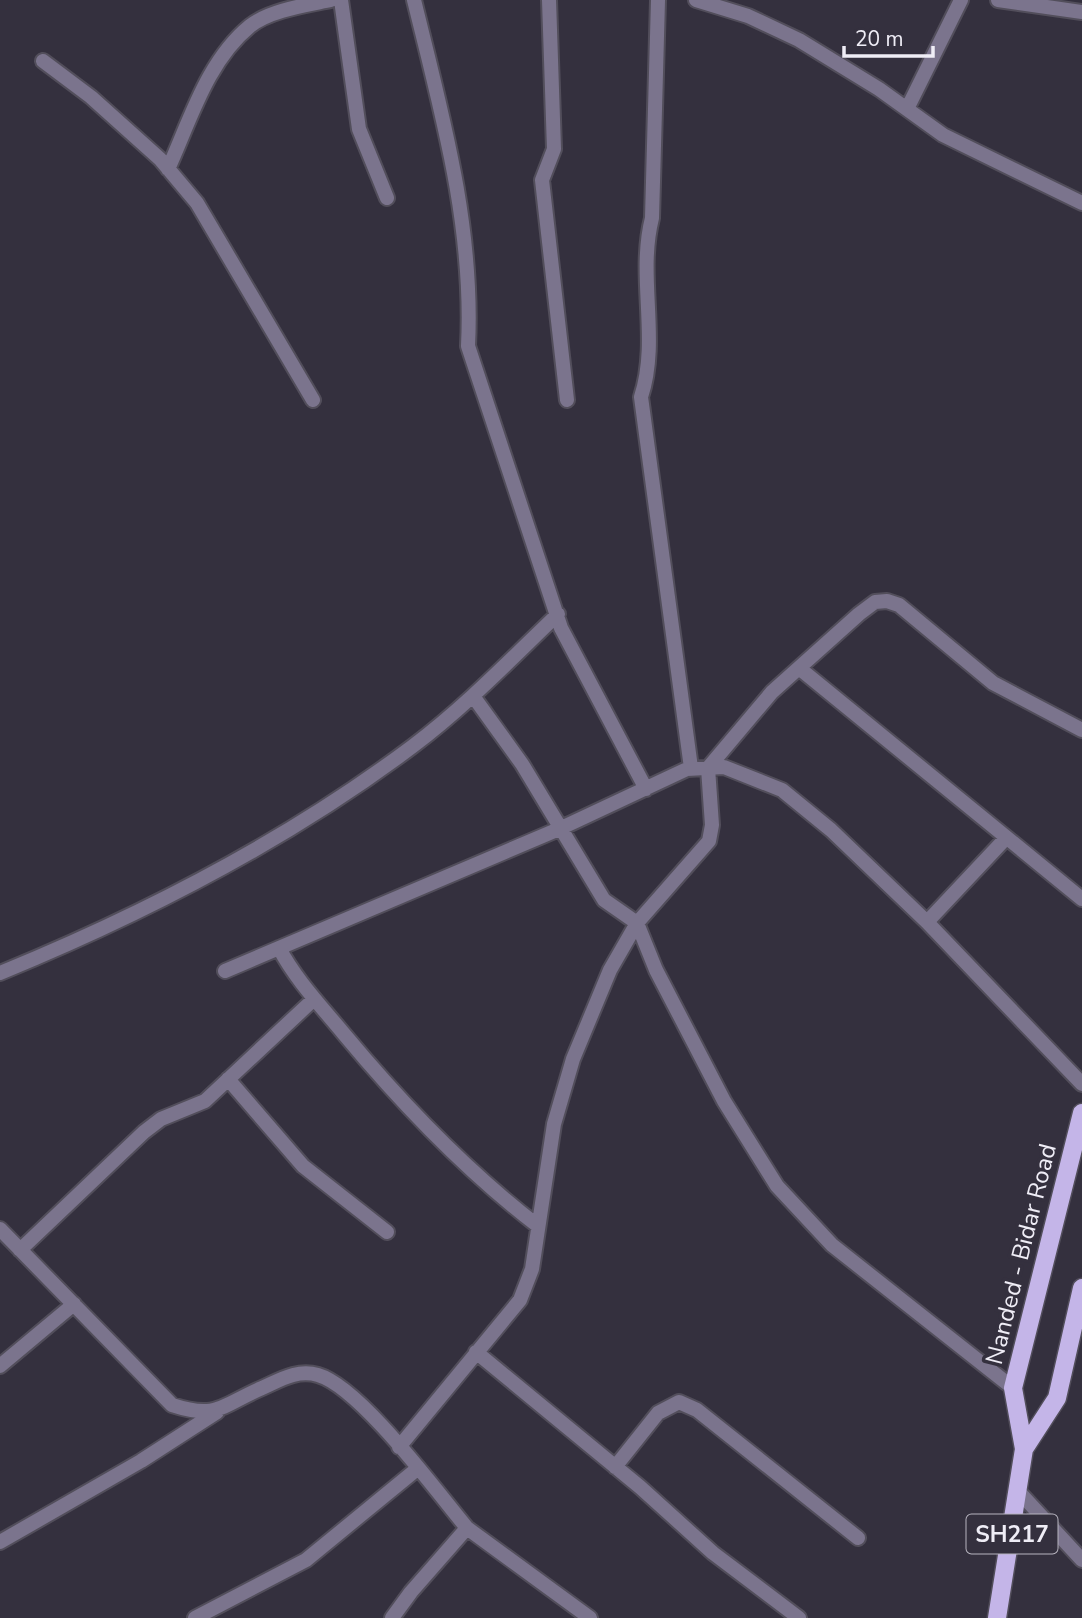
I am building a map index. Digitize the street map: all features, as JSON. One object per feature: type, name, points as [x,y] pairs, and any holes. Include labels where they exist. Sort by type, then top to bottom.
[{"type":"main road","name":"Nanded - Bidar Road","points":[[997,1618],[1024,1449],[1013,1388],[1082,1113]]},
{"type":"main road","name":"Nanded - Bidar Road","points":[[1024,1449],[1057,1398],[1082,1288]]},
{"type":"street","points":[[168,169],[216,63],[251,26],[288,11],[331,0]]},
{"type":"street","points":[[341,0],[359,129],[387,198]]},
{"type":"street","points":[[414,0],[464,222],[470,306],[468,346],[561,628],[646,789]]},
{"type":"street","points":[[549,0],[552,13],[554,149],[542,180],[567,400]]},
{"type":"street","points":[[658,0],[652,218],[645,244],[649,372],[641,397],[691,768]]},
{"type":"street","points":[[696,0],[748,16],[799,40],[943,135],[1082,203]]},
{"type":"street","points":[[907,109],[961,0]]},
{"type":"street","points":[[998,0],[1082,12]]},
{"type":"street","points":[[43,61],[92,97],[168,169],[197,202],[313,400]]},
{"type":"street","points":[[399,1447],[520,1300],[532,1269],[554,1124],[573,1059],[610,970],[637,922],[709,841],[712,825],[708,768],[772,692],[875,602],[887,601],[899,605],[993,683],[1082,730]]},
{"type":"street","points":[[0,973],[157,901],[307,820],[413,746],[473,695],[558,614]]},
{"type":"street","points":[[799,668],[1082,899]]},
{"type":"street","points":[[473,695],[516,755],[604,900],[637,922],[656,970],[724,1101],[777,1186],[832,1245],[1013,1388]]},
{"type":"street","points":[[225,971],[559,829],[691,768],[724,767],[782,790],[831,830],[927,922],[1082,1084]]},
{"type":"street","points":[[927,922],[1006,838]]},
{"type":"street","points":[[279,948],[314,999],[426,1127],[485,1185],[538,1226]]},
{"type":"street","points":[[20,1250],[145,1132],[161,1119],[205,1101],[314,999]]},
{"type":"street","points":[[228,1079],[303,1166],[387,1232]]},
{"type":"street","points":[[0,1229],[172,1405],[191,1411],[217,1412]]},
{"type":"street","points":[[0,1366],[74,1304]]},
{"type":"street","points":[[476,1352],[615,1467],[713,1553],[799,1618]]},
{"type":"street","points":[[0,1542],[130,1467],[250,1393],[298,1372],[320,1375],[352,1396],[467,1528],[590,1618]]},
{"type":"street","points":[[615,1467],[658,1412],[679,1402],[698,1410],[858,1538]]},
{"type":"street","points":[[195,1618],[306,1560],[418,1469]]},
{"type":"street","points":[[1019,1492],[1082,1560]]},
{"type":"street","points":[[392,1618],[467,1528]]}]
